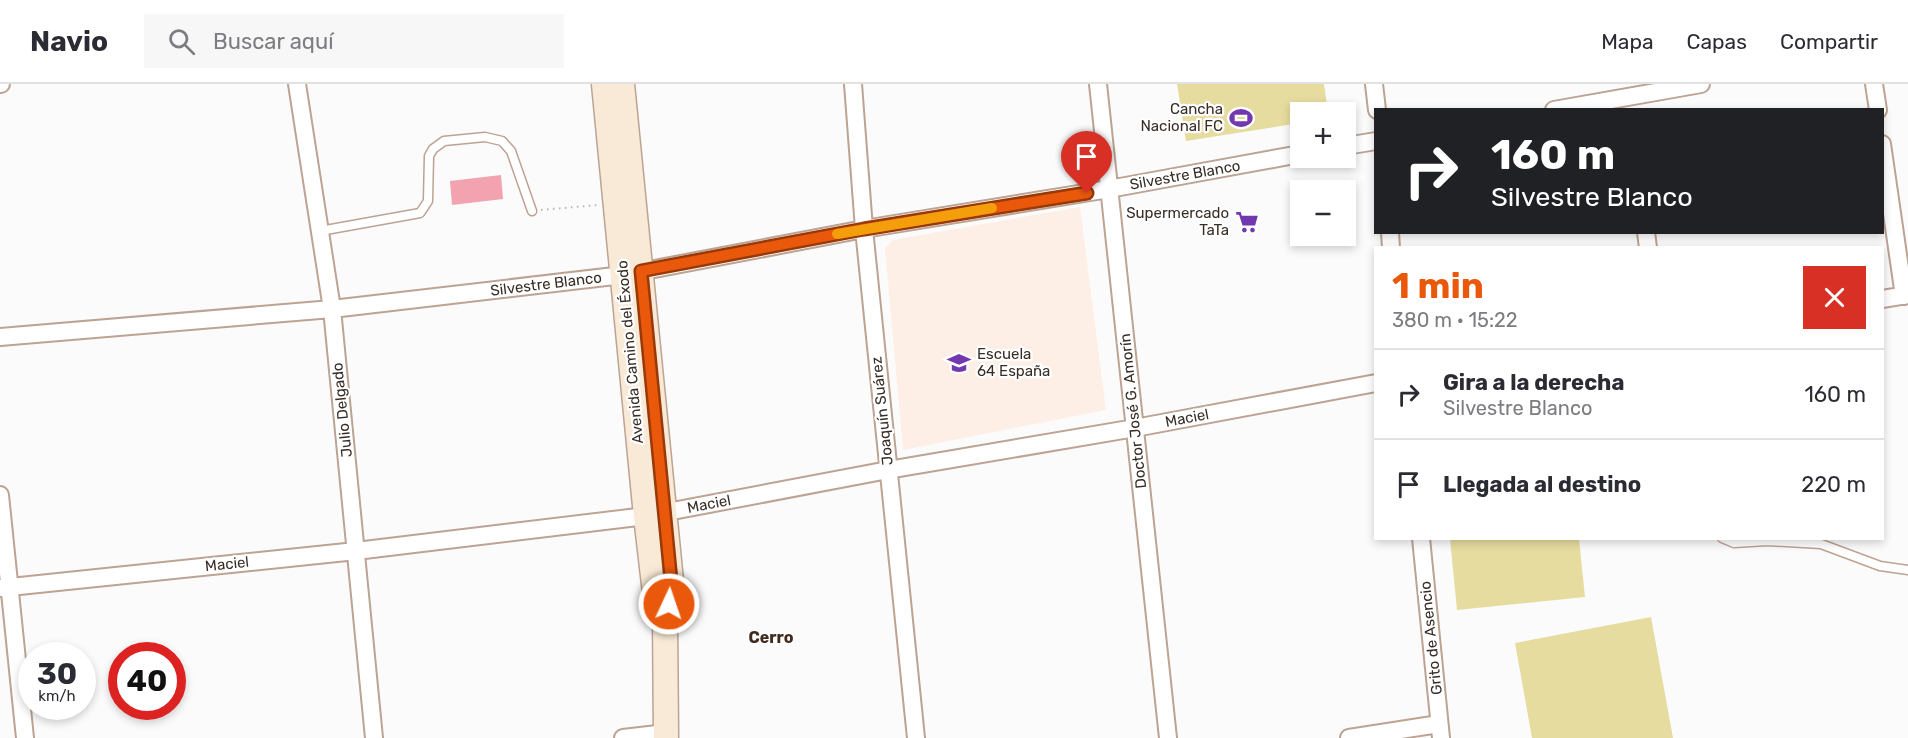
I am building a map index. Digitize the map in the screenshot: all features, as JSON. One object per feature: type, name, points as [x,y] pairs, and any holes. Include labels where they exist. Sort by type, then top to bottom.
[{"type":"street","name":"Julio Delgado","points":[[297,84],[332,309],[374,738]]},
{"type":"street","name":"Avenida Camino del Éxodo","points":[[604,84],[617,204],[632,273]]},
{"type":"street","name":"Avenida Camino del Éxodo","points":[[622,84],[632,273],[656,514],[655,593],[665,617],[666,736]]},
{"type":"street","name":"Joaquín Suárez","points":[[853,84],[864,229],[916,738]]},
{"type":"street","name":"Doctor José G. Amorín","points":[[1098,84],[1168,738]]},
{"type":"street","points":[[1374,84],[1377,108]]},
{"type":"street","points":[[1576,108],[1630,103],[1701,84]]},
{"type":"street","points":[[1874,84],[1878,108]]},
{"type":"street","points":[[1356,144],[1374,141]]},
{"type":"street","name":"Silvestre Blanco","points":[[0,338],[332,309],[632,273],[864,229],[1109,189],[1290,156]]},
{"type":"street","points":[[1884,157],[1906,295],[1884,299]]},
{"type":"street","name":"Maciel","points":[[5,587],[356,551],[656,514],[1374,383]]},
{"type":"street","points":[[0,495],[5,587],[25,738]]},
{"type":"street","name":"Grito de Asencio","points":[[1421,540],[1440,731]]},
{"type":"street","points":[[1348,738],[1440,731]]},
{"type":"street","points":[[623,738],[666,736]]},
{"type":"lane","points":[[320,231],[420,213],[428,201],[429,156],[433,149],[444,141],[485,137],[502,141],[511,151],[532,211]]},
{"type":"lane","points":[[1727,540],[1734,543],[1767,541],[1821,544],[1880,566],[1908,570]]},
{"type":"path","points":[[532,211],[617,204]]},
{"type":"shaded area","name":"Cancha Nacional FC","points":[[1177,84],[1324,84],[1327,102],[1290,102],[1290,125],[1186,141]]},
{"type":"shaded area","points":[[501,175],[503,199],[452,205],[450,181]]},
{"type":"shaded area","points":[[1080,207],[1106,410],[903,450],[885,248],[893,240]]},
{"type":"shaded area","points":[[1450,540],[1579,540],[1585,597],[1457,610]]},
{"type":"shaded area","points":[[1651,617],[1673,738],[1532,738],[1515,643]]},
{"type":"slow traffic","points":[[837,234],[992,208]]},
{"type":"place","name":"Cancha Nacional FC","points":[[1241,118]]},
{"type":"place","name":"Supermercado TaTa","points":[[1247,222]]},
{"type":"place","name":"Escuela 64 España","points":[[959,363]]},
{"type":"district","name":"Cerro","points":[[771,637]]},
{"type":"route","points":[[669,604],[672,591],[641,271],[864,229],[1087,193]]}]
